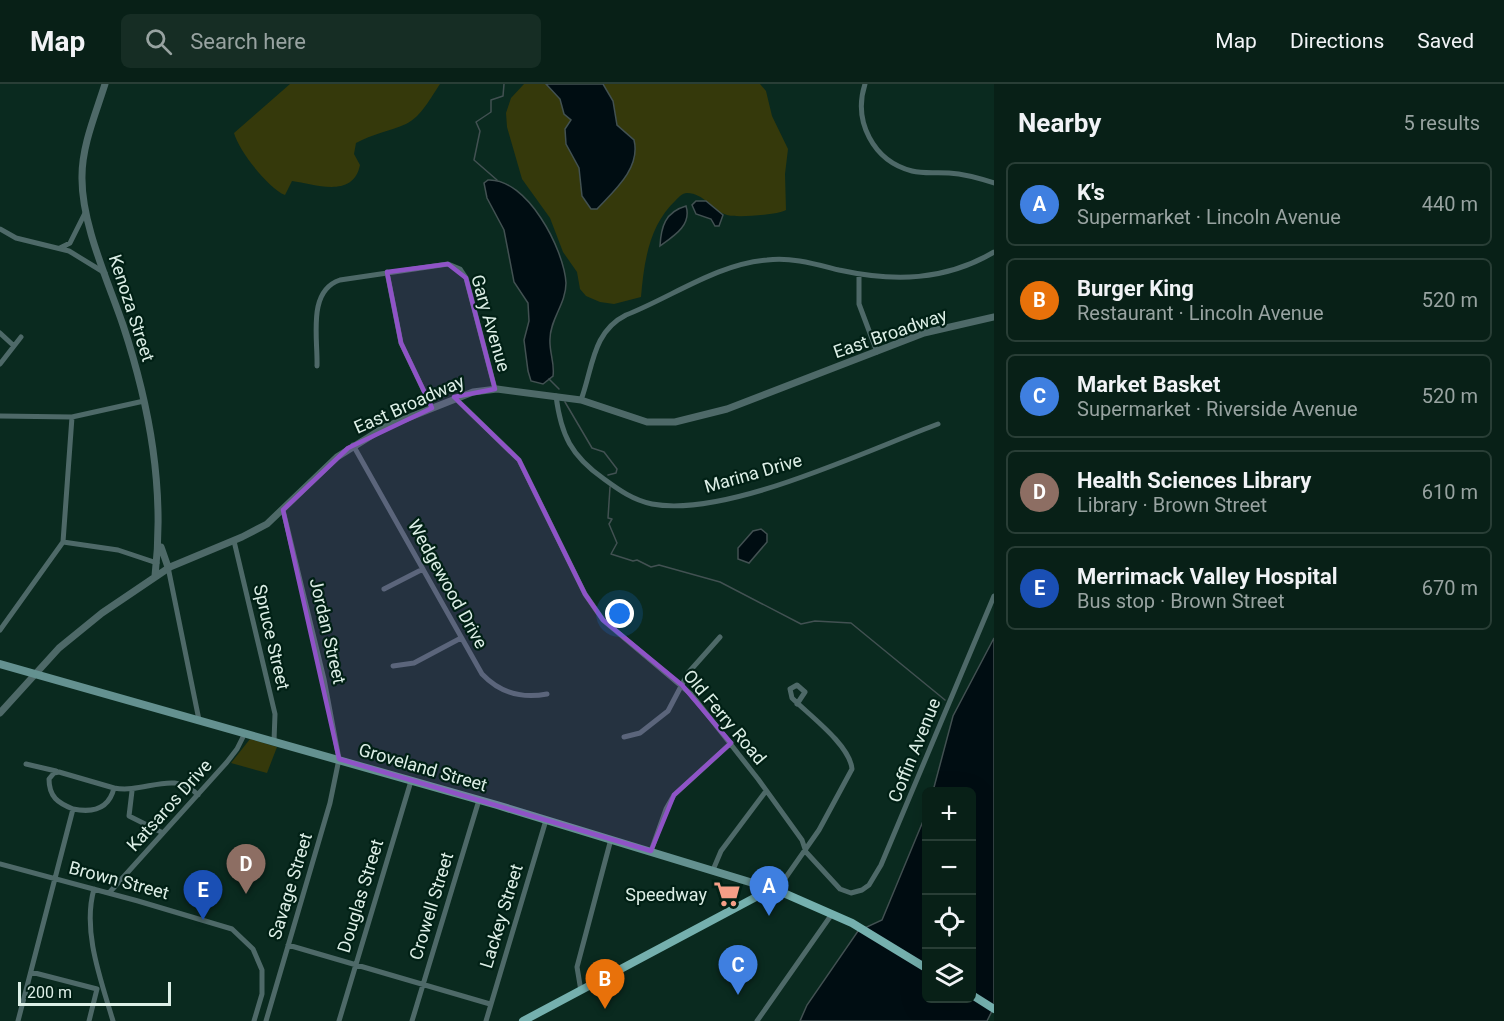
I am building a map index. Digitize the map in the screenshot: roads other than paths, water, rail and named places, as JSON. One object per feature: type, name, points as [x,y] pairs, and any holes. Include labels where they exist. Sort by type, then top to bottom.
[{"type":"main road","name":"Groveland Street","points":[[0,664],[339,759],[779,891],[852,923],[922,965]]},
{"type":"main road","points":[[523,1021],[756,897],[779,891]]},
{"type":"main road","points":[[976,998],[994,1009]]},
{"type":"street","name":"Kenoza Street","points":[[105,84],[84,154],[82,189],[85,208],[144,401],[158,487],[160,544],[155,576]]},
{"type":"street","points":[[865,84],[861,101],[863,124],[870,140],[885,158],[899,167],[915,172],[962,174],[994,183]]},
{"type":"street","points":[[59,249],[70,243],[82,223],[85,208]]},
{"type":"street","points":[[0,229],[16,238],[73,253],[105,274]]},
{"type":"street","points":[[581,400],[599,340],[611,325],[626,315],[734,267],[757,261],[793,260],[859,274],[900,278],[929,276],[958,269],[994,252]]},
{"type":"street","name":"Gary Avenue","points":[[316,366],[318,311],[322,290],[340,280],[441,263],[460,269],[471,296],[495,389]]},
{"type":"street","points":[[387,272],[400,343],[432,408]]},
{"type":"street","points":[[859,274],[859,304],[877,352]]},
{"type":"street","name":"East Broadway","points":[[0,713],[72,636],[155,576],[168,567],[234,541],[267,524],[337,457],[353,445],[385,427],[432,408],[473,392],[495,389],[581,400],[647,422],[675,422],[728,409],[924,333],[994,317]]},
{"type":"street","points":[[0,333],[14,346]]},
{"type":"street","points":[[0,364],[21,338]]},
{"type":"street","name":"Marina Drive","points":[[556,396],[566,437],[583,463],[630,497],[665,505],[696,505],[759,491],[938,424]]},
{"type":"street","name":"Old Ferry Road","points":[[456,399],[502,441],[526,471],[585,594],[603,620],[682,685],[766,791],[802,840],[806,852],[840,889]]},
{"type":"street","points":[[0,416],[72,417],[144,401]]},
{"type":"street","points":[[0,630],[63,542],[72,417]]},
{"type":"street","name":"Wedgewood Drive","points":[[353,445],[477,667],[495,686],[515,695],[547,694]]},
{"type":"street","name":"Jordan Street","points":[[283,510],[315,642],[339,759]]},
{"type":"street","name":"Spruce Street","points":[[234,541],[275,714],[274,741]]},
{"type":"street","points":[[63,542],[118,550],[157,563]]},
{"type":"street","name":"Kenoza Street","points":[[160,544],[168,567]]},
{"type":"street","points":[[168,567],[199,720]]},
{"type":"street","points":[[384,589],[423,569]]},
{"type":"street","name":"Coffin Avenue","points":[[840,889],[851,893],[862,890],[869,885],[881,865],[994,596]]},
{"type":"street","points":[[624,737],[640,733],[668,711],[688,673],[720,637]]},
{"type":"street","points":[[393,666],[414,663],[461,638]]},
{"type":"street","points":[[779,891],[784,880],[806,852],[852,769],[850,759],[840,746],[797,704]]},
{"type":"street","name":"Katsaros Drive","points":[[109,892],[198,795],[237,749],[245,733]]},
{"type":"street","points":[[651,851],[664,814],[674,795],[731,744]]},
{"type":"street","name":"Savage Street","points":[[266,1021],[330,803],[339,759]]},
{"type":"street","points":[[26,764],[132,791],[174,782],[186,784],[198,795]]},
{"type":"street","points":[[58,772],[52,774],[49,779],[51,793],[58,802],[73,809],[86,812],[101,808],[110,800],[114,788]]},
{"type":"street","name":"Douglas Street","points":[[339,1021],[411,781]]},
{"type":"street","points":[[132,791],[129,816],[163,833]]},
{"type":"street","points":[[713,870],[722,850],[766,791]]},
{"type":"street","name":"Crowell Street","points":[[412,1021],[479,800]]},
{"type":"street","points":[[18,1021],[73,809]]},
{"type":"street","name":"Lackey Street","points":[[486,1021],[546,820]]},
{"type":"street","points":[[581,991],[576,978],[577,967],[611,839]]},
{"type":"street","name":"Brown Street","points":[[0,864],[109,892],[222,926],[244,938],[257,955],[262,970],[262,994],[254,1021]]},
{"type":"street","points":[[94,889],[90,906],[92,934],[98,968],[113,1021]]},
{"type":"street","points":[[757,1021],[832,914]]},
{"type":"street","points":[[288,945],[490,1004]]},
{"type":"street","points":[[31,972],[97,989],[89,1021]]},
{"type":"waterway","points":[[497,180],[474,160],[480,131],[476,122],[491,112],[491,100],[503,96],[504,84]]},
{"type":"waterway","points":[[549,379],[559,389]]},
{"type":"waterway","points":[[565,402],[592,448],[604,452],[617,469],[616,473],[608,475]]},
{"type":"waterway","points":[[610,487],[608,518],[612,519],[609,524],[617,543],[611,554],[633,561],[637,560],[651,567],[659,565],[720,582],[801,624],[815,621],[851,623],[945,700]]},
{"type":"place","name":"Health Sciences Library","points":[[246,894]]},
{"type":"place","name":"Speedway","points":[[727,894]]},
{"type":"place","name":"K's","points":[[769,916]]},
{"type":"place","name":"Merrimack Valley Hospital","points":[[203,920]]},
{"type":"place","name":"Market Basket","points":[[738,995]]},
{"type":"place","name":"Burger King","points":[[605,1009]]}]
